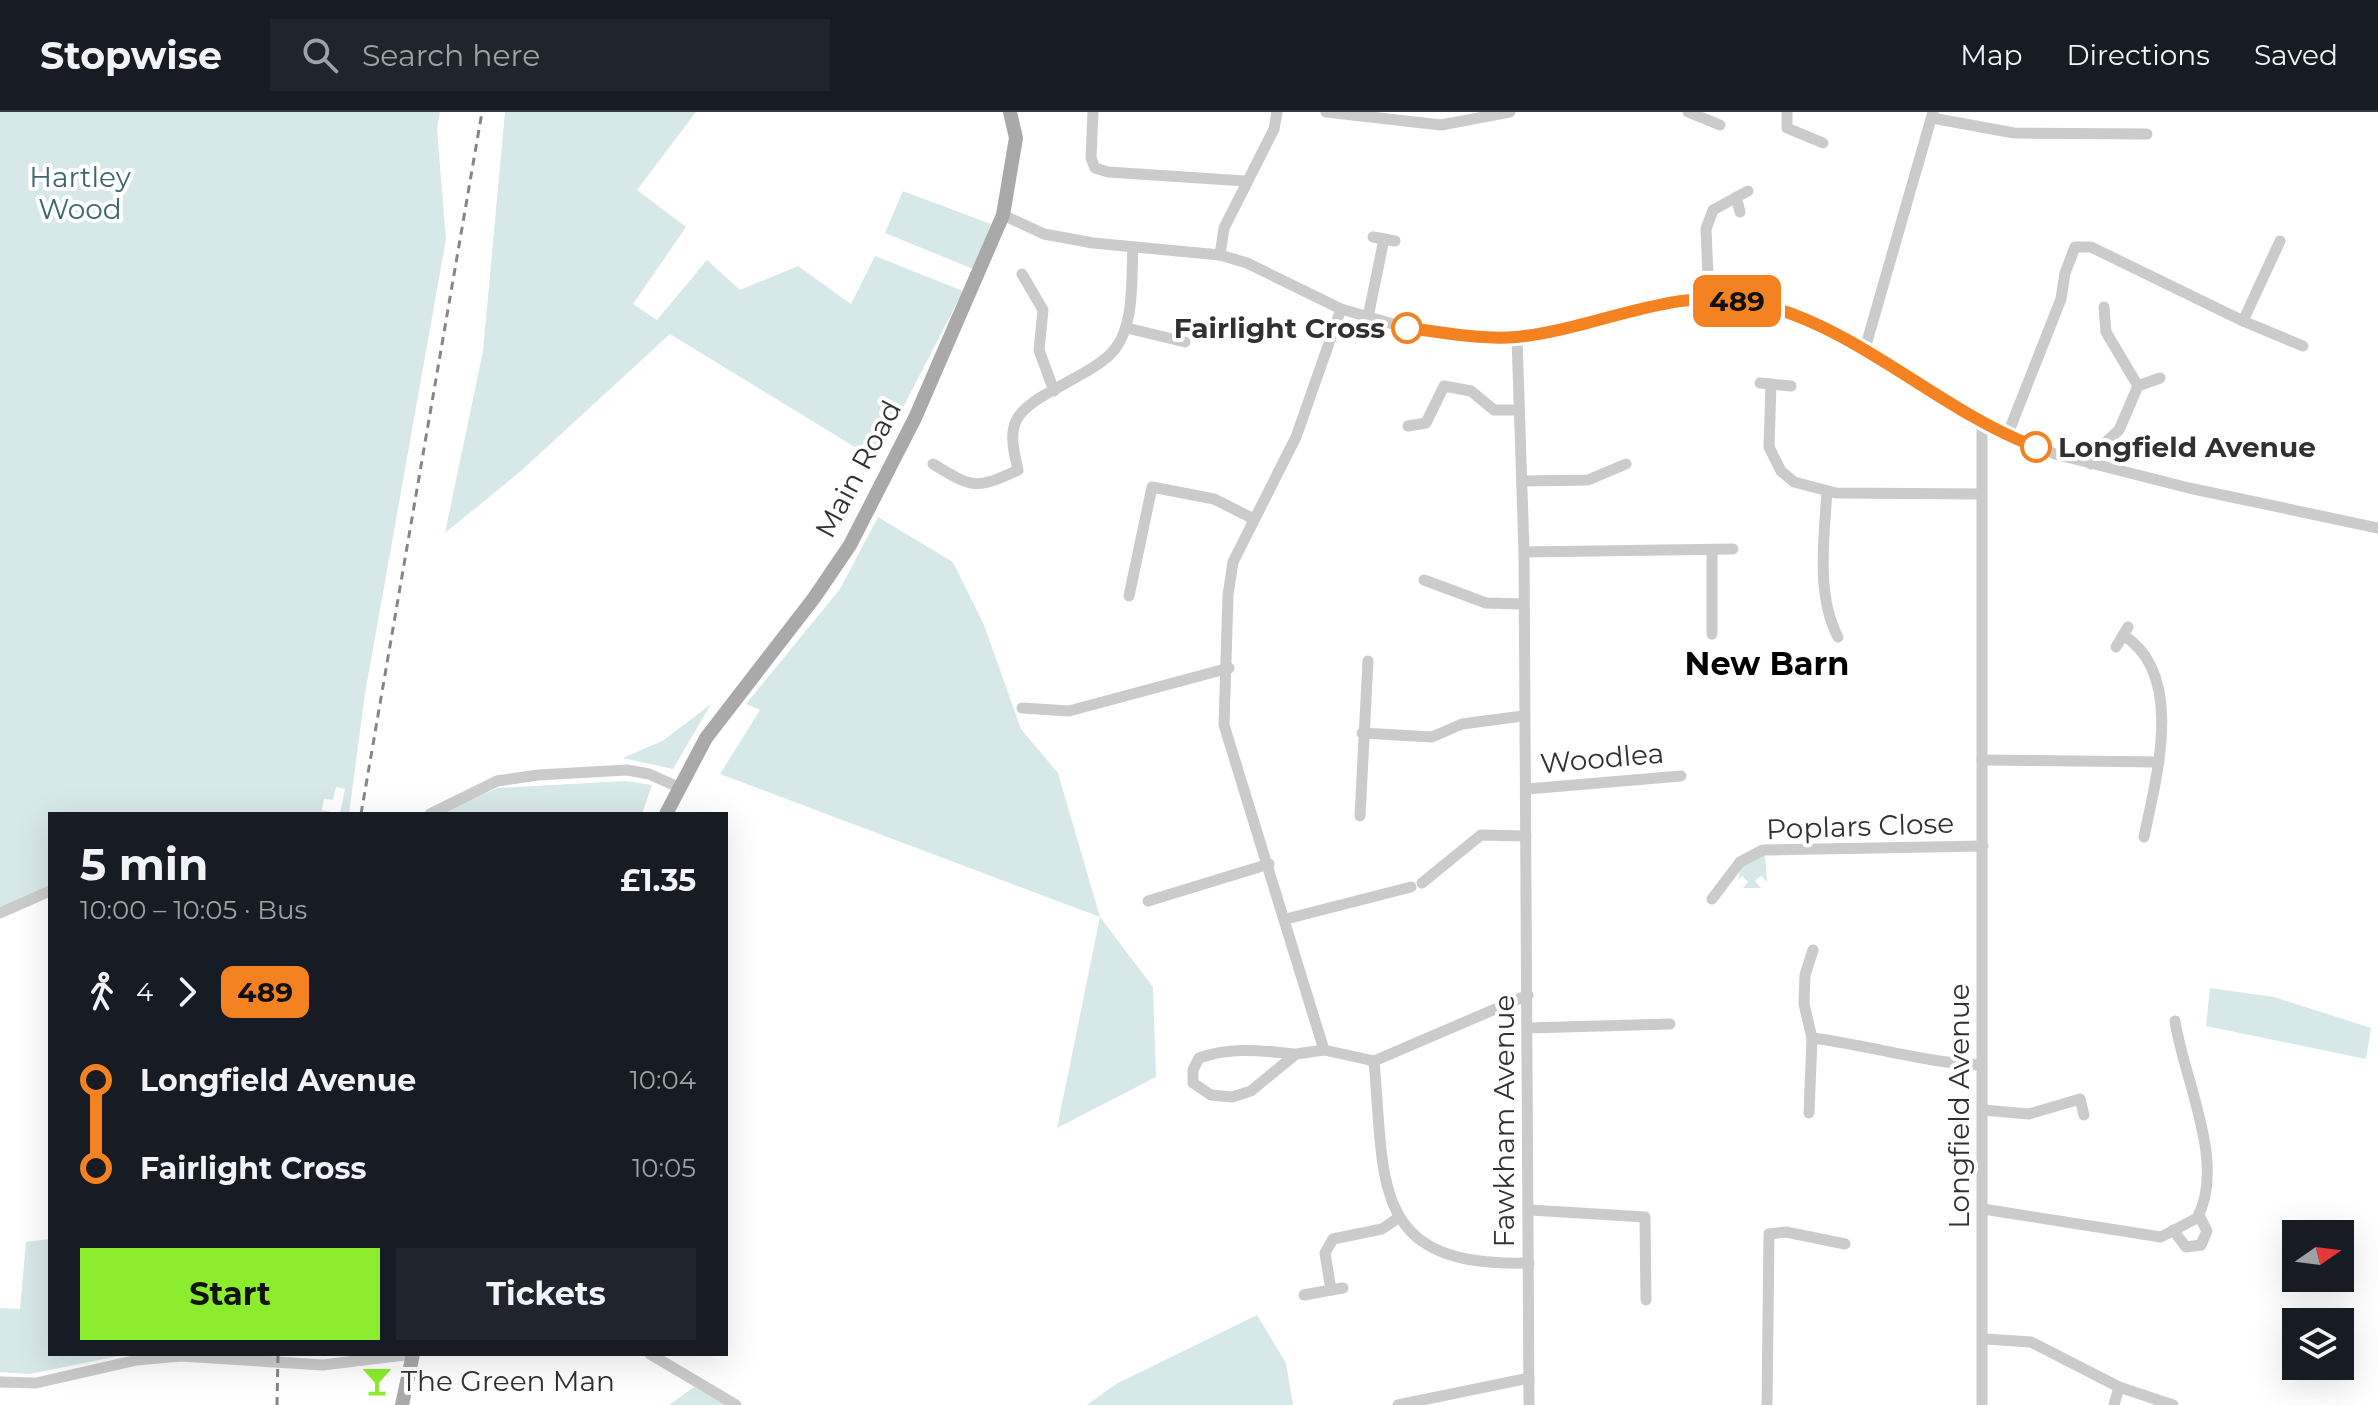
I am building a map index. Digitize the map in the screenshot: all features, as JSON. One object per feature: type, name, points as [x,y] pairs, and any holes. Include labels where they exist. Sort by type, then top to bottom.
[{"type":"main road","name":"Main Road","points":[[667,812],[706,738],[814,598],[850,545],[915,418],[1003,215],[1016,138],[1010,112]]},
{"type":"main road","points":[[402,1405],[413,1356]]},
{"type":"street","points":[[1093,112],[1091,158],[1095,168],[1108,172],[1245,181]]},
{"type":"street","points":[[1220,255],[1224,228],[1245,181],[1274,129],[1277,112]]},
{"type":"street","points":[[1326,112],[1441,125],[1510,112]]},
{"type":"street","points":[[1688,112],[1720,125]]},
{"type":"street","points":[[1787,112],[1787,128],[1823,143]]},
{"type":"street","points":[[1864,352],[1933,115],[2014,133],[2147,134]]},
{"type":"street","points":[[1709,298],[1706,229],[1713,210],[1748,191]]},
{"type":"street","points":[[1736,197],[1740,212]]},
{"type":"street","points":[[1003,215],[1044,234],[1220,255],[1247,263],[1341,309],[1407,328],[1483,337],[1517,337],[1709,298],[1754,302],[1814,322],[2007,436],[2091,464],[2378,528]]},
{"type":"street","points":[[1368,317],[1384,239]]},
{"type":"street","points":[[2243,321],[2280,241]]},
{"type":"street","points":[[933,464],[966,485],[993,482],[1018,470],[1013,436],[1016,420],[1054,391],[1095,367],[1114,349],[1127,328],[1133,247]]},
{"type":"street","points":[[2007,436],[2061,299],[2065,273],[2075,247],[2091,247],[2243,321],[2303,346]]},
{"type":"street","points":[[1022,274],[1043,310],[1039,350],[1054,391]]},
{"type":"street","points":[[2104,307],[2106,332],[2138,386]]},
{"type":"street","points":[[1324,1050],[1269,864],[1226,734],[1228,595],[1233,562],[1296,437],[1341,309]]},
{"type":"street","points":[[1127,328],[1185,342]]},
{"type":"street","name":"Fawkham Avenue","points":[[1517,337],[1527,789],[1529,1405]]},
{"type":"street","points":[[2091,464],[2097,450],[2119,430],[2138,386],[2160,378]]},
{"type":"street","points":[[1791,386],[1766,384],[1768,445],[1774,460],[1790,479],[1827,492],[1981,494]]},
{"type":"street","points":[[1408,426],[1426,423],[1444,386],[1471,391],[1494,410],[1519,410]]},
{"type":"street","name":"Longfield Avenue","points":[[1982,423],[1985,1339],[1982,1405]]},
{"type":"street","points":[[1522,481],[1588,480],[1626,464]]},
{"type":"street","points":[[1129,596],[1152,487],[1214,499],[1254,519]]},
{"type":"street","points":[[1827,492],[1824,557],[1831,623],[1838,637]]},
{"type":"street","points":[[1524,552],[1733,549]]},
{"type":"street","points":[[1712,550],[1712,634]]},
{"type":"street","points":[[1424,580],[1486,603],[1523,604]]},
{"type":"street","points":[[2116,647],[2125,631],[2145,654],[2157,676],[2160,693],[2159,762],[2144,837]]},
{"type":"street","points":[[1360,816],[1368,661]]},
{"type":"street","points":[[1022,708],[1069,711],[1229,668]]},
{"type":"street","points":[[1362,733],[1432,737],[1462,724],[1523,716]]},
{"type":"street","points":[[1982,760],[2159,762]]},
{"type":"street","points":[[434,812],[497,781],[538,775],[627,770],[649,774],[678,787]]},
{"type":"street","name":"Woodlea","points":[[1527,789],[1681,776]]},
{"type":"street","points":[[1286,919],[1417,885],[1481,835],[1526,836]]},
{"type":"street","name":"Poplars Close","points":[[1712,899],[1740,862],[1763,850],[1983,846]]},
{"type":"street","points":[[1148,901],[1269,864]]},
{"type":"street","points":[[0,913],[48,892]]},
{"type":"street","points":[[1809,1113],[1812,1038],[1804,1004],[1805,975],[1813,950]]},
{"type":"street","points":[[1296,1054],[1251,1091],[1232,1097],[1211,1095],[1193,1083],[1193,1070],[1199,1058],[1219,1051],[1239,1049],[1296,1054],[1324,1050],[1374,1061],[1528,995]]},
{"type":"street","points":[[1983,1209],[2161,1237],[2189,1225],[2199,1215],[2205,1189],[2203,1124],[2183,1064],[2175,1021]]},
{"type":"street","points":[[1528,1028],[1670,1024]]},
{"type":"street","points":[[1812,1038],[1859,1044],[1928,1060],[1982,1065]]},
{"type":"street","points":[[1374,1061],[1385,1182],[1398,1218],[1412,1234],[1446,1252],[1483,1262],[1529,1263]]},
{"type":"street","points":[[1983,1110],[2029,1114],[2080,1099],[2084,1115]]},
{"type":"street","points":[[1530,1210],[1645,1217],[1646,1300]]},
{"type":"street","points":[[2173,1230],[2186,1247],[2201,1245],[2207,1231],[2199,1215]]},
{"type":"street","points":[[1304,1295],[1337,1289],[1325,1253],[1329,1243],[1338,1237],[1382,1229],[1398,1218]]},
{"type":"street","points":[[1767,1405],[1769,1234],[1786,1232],[1845,1244]]},
{"type":"street","points":[[1985,1339],[2031,1342],[2119,1387],[2173,1405]]},
{"type":"street","points":[[0,1382],[36,1383],[137,1360],[166,1357],[343,1364],[399,1356]]},
{"type":"street","points":[[653,1356],[736,1405]]},
{"type":"street","points":[[1398,1405],[1529,1378]]},
{"type":"street","points":[[2114,1405],[2119,1387]]},
{"type":"green space","name":"Hartley Wood","points":[[0,112],[440,112],[437,129],[446,239],[365,694],[349,812],[340,812],[345,789],[336,787],[333,800],[324,799],[322,810],[331,812],[48,812],[48,888],[0,907]]},
{"type":"green space","points":[[505,112],[696,112],[637,190],[686,227],[633,304],[657,320],[707,260],[740,290],[798,266],[851,304],[875,256],[963,291],[876,460],[670,334],[521,471],[445,533],[483,351]]},
{"type":"green space","points":[[903,191],[991,224],[973,269],[885,233]]},
{"type":"green space","points":[[878,517],[953,562],[984,625],[1021,729],[1058,773],[1100,917],[720,774],[760,710],[746,704],[840,589]]},
{"type":"green space","points":[[711,704],[673,769],[623,758],[664,740]]},
{"type":"green space","points":[[626,781],[652,785],[643,812],[440,812],[498,788]]},
{"type":"green space","points":[[1765,855],[1767,882],[1761,876],[1755,881],[1761,888],[1743,888],[1748,882],[1742,876],[1738,880],[1741,867]]},
{"type":"green space","points":[[1100,917],[1153,987],[1156,1077],[1057,1128]]},
{"type":"green space","points":[[2210,988],[2274,997],[2371,1028],[2366,1059],[2206,1026]]},
{"type":"green space","points":[[48,1239],[48,1356],[118,1356],[30,1374],[0,1372],[0,1308],[20,1309],[26,1242]]},
{"type":"green space","points":[[1257,1315],[1286,1363],[1293,1405],[1087,1405],[1116,1384]]},
{"type":"green space","points":[[694,1387],[729,1405],[669,1405]]},
{"type":"railway","points":[[361,812],[482,112]]},
{"type":"railway","points":[[277,1405],[278,1356]]},
{"type":"bus line","name":"489","points":[[1407,328],[1483,337],[1517,337],[1709,298],[1754,302],[1814,322],[1982,423],[2036,447]]},
{"type":"place","name":"Fairlight Cross","points":[[1407,328]]},
{"type":"place","name":"Longfield Avenue","points":[[2036,447]]},
{"type":"place","name":"The Green Man","points":[[377,1381]]},
{"type":"district","name":"New Barn","points":[[1767,664]]}]
